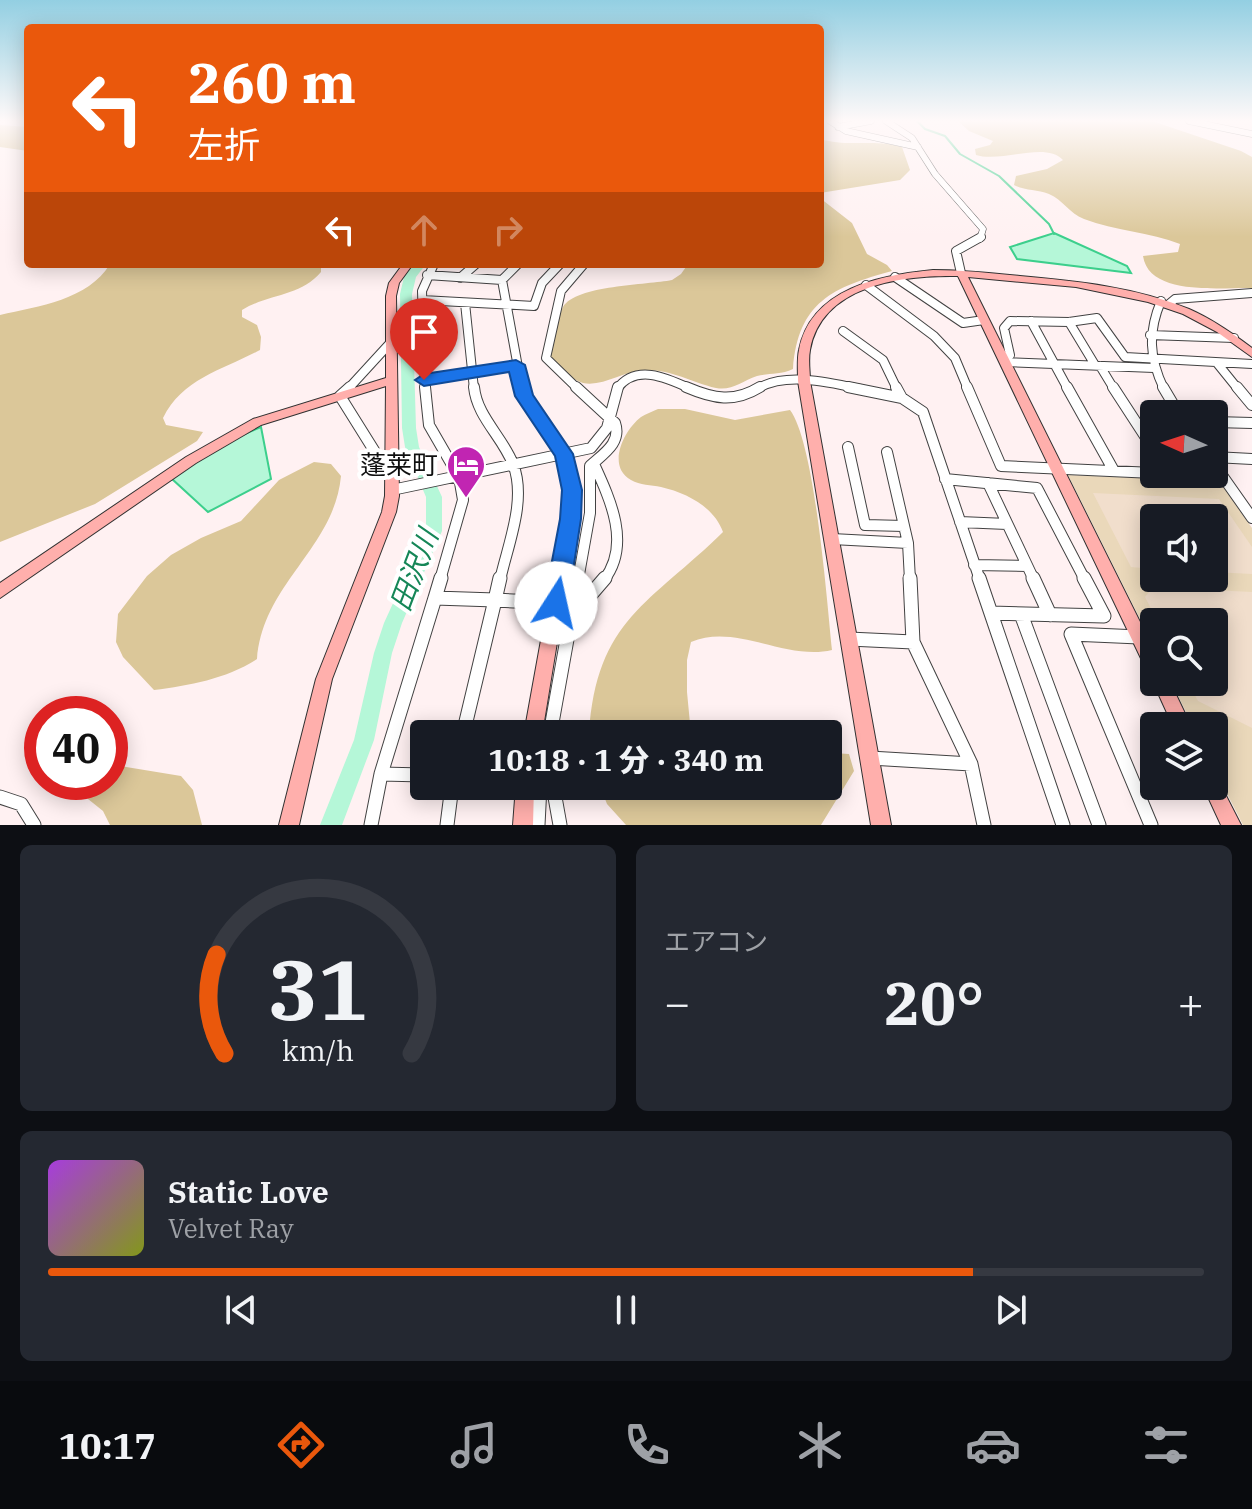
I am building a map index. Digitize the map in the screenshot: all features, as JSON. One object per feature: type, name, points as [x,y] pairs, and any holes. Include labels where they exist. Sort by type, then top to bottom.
[{"type":"street","points":[[926,160],[983,229],[980,240],[956,251],[961,273],[1139,637],[1071,634],[1151,825]]},
{"type":"street","points":[[289,825],[324,679],[389,512],[393,473],[392,287],[405,268]]},
{"type":"street","points":[[371,825],[381,774],[463,500],[459,477],[429,425],[424,380],[422,300],[431,268]]},
{"type":"street","points":[[460,278],[471,268]]},
{"type":"street","points":[[427,275],[502,280],[514,268]]},
{"type":"street","points":[[422,300],[536,306],[542,283],[556,268]]},
{"type":"street","points":[[553,720],[590,513],[590,466],[607,453],[618,436],[618,427],[611,419],[546,358],[561,291],[581,268]]},
{"type":"street","points":[[881,825],[804,381],[803,350],[811,327],[836,301],[866,285],[895,277],[961,273],[1120,291],[1165,302],[1213,323],[1252,353]]},
{"type":"street","points":[[895,277],[963,323],[984,320]]},
{"type":"street","points":[[502,280],[524,396],[564,454],[573,502],[535,720]]},
{"type":"street","points":[[866,285],[934,336],[955,358],[1001,466],[1140,472]]},
{"type":"street","points":[[1172,400],[1153,365],[1150,335],[1153,317],[1165,302],[1175,299],[1252,293]]},
{"type":"street","points":[[465,303],[471,373],[478,410],[513,464],[518,505],[466,720]]},
{"type":"street","points":[[1003,359],[1010,355],[1006,324],[1097,318],[1125,357],[1153,365]]},
{"type":"street","points":[[1031,321],[1114,471]]},
{"type":"street","points":[[1069,322],[1140,429]]},
{"type":"street","points":[[843,331],[883,360],[902,398]]},
{"type":"street","points":[[1150,335],[1234,338]]},
{"type":"street","points":[[340,396],[392,341]]},
{"type":"street","points":[[1003,359],[1098,366],[1252,364]]},
{"type":"street","points":[[1217,363],[1252,405]]},
{"type":"street","points":[[424,380],[516,365]]},
{"type":"street","points":[[392,490],[564,454],[598,443],[608,430],[618,386],[632,376],[674,380],[700,393],[729,399],[751,393],[773,381],[804,381],[902,398],[923,412],[1063,825]]},
{"type":"street","points":[[0,591],[191,460],[257,422],[392,380]]},
{"type":"street","points":[[340,396],[380,460],[393,473]]},
{"type":"street","points":[[1228,422],[1252,423]]},
{"type":"street","points":[[848,447],[865,525],[904,526]]},
{"type":"street","points":[[887,452],[908,543],[913,642],[971,764],[984,825]]},
{"type":"street","points":[[1228,458],[1252,459]]},
{"type":"street","points":[[572,617],[616,564],[618,553],[618,530],[594,464]]},
{"type":"street","points":[[945,479],[1037,488],[1104,616],[991,613]]},
{"type":"street","points":[[988,483],[1050,615]]},
{"type":"street","points":[[1228,484],[1252,518]]},
{"type":"street","points":[[1238,497],[1252,498]]},
{"type":"street","points":[[960,522],[1007,524]]},
{"type":"street","points":[[832,539],[908,543]]},
{"type":"street","points":[[974,565],[1027,566]]},
{"type":"street","points":[[435,598],[556,603]]},
{"type":"street","points":[[1021,614],[1099,825]]},
{"type":"street","points":[[849,639],[913,642]]},
{"type":"street","points":[[870,758],[971,764]]},
{"type":"street","points":[[381,774],[410,775]]},
{"type":"street","points":[[447,825],[450,800]]},
{"type":"street","points":[[523,825],[524,800]]},
{"type":"street","points":[[538,825],[539,800]]},
{"type":"street","points":[[556,800],[560,825]]},
{"type":"street","points":[[1219,800],[1231,825]]},
{"type":"street","points":[[2,802],[21,804],[34,825]]},
{"type":"shaded area","points":[[824,160],[906,160],[910,170],[900,180],[824,192]]},
{"type":"shaded area","points":[[1063,160],[1252,160],[1252,288],[1189,287],[1158,278],[1148,269],[1143,256],[1178,252],[1180,244],[1084,219],[1049,194],[1014,185],[1016,176],[1047,169]]},
{"type":"shaded area","points":[[824,201],[852,223],[867,254],[892,271],[852,284],[822,301],[802,328],[793,369],[757,376],[732,387],[716,388],[654,370],[636,371],[591,384],[583,383],[564,372],[549,356],[559,317],[570,300],[597,290],[672,280],[685,268],[824,268]]},
{"type":"shaded area","points":[[1054,233],[1127,266],[1131,273],[1017,259],[1010,247]]},
{"type":"shaded area","points":[[107,268],[321,268],[321,272],[304,286],[242,310],[242,317],[257,325],[261,337],[260,350],[205,376],[171,404],[163,418],[166,425],[203,432],[197,441],[95,504],[0,542],[0,315],[61,300],[76,294]]},
{"type":"shaded area","points":[[658,409],[685,409],[735,420],[790,410],[799,428],[813,488],[832,650],[797,651],[743,639],[708,637],[691,642],[687,660],[690,720],[591,720],[603,664],[615,638],[651,597],[723,532],[713,515],[690,497],[634,482],[624,474],[620,466],[620,448],[629,430],[641,417]]},
{"type":"shaded area","points":[[261,427],[271,479],[208,512],[171,478],[221,444]]},
{"type":"shaded area","points":[[314,462],[331,464],[341,476],[336,502],[326,525],[272,609],[262,632],[257,659],[220,676],[154,690],[123,657],[116,642],[118,614],[147,576],[171,555],[241,521],[279,480]]},
{"type":"shaded area","points":[[1068,475],[1140,478],[1140,488],[1224,488],[1252,528],[1252,825],[1243,825],[1228,796],[1228,712],[1186,712],[1178,696],[1228,696],[1228,608],[1140,608],[1140,619]]},
{"type":"shaded area","points":[[1093,493],[1219,499],[1222,504],[1140,504],[1140,568],[1131,567]]},
{"type":"shaded area","points":[[1228,512],[1252,547],[1252,574],[1228,573]]},
{"type":"shaded area","points":[[1149,592],[1252,592],[1252,728],[1228,716],[1228,712],[1220,712],[1198,701],[1195,696],[1228,696],[1228,608],[1151,608],[1145,597]]},
{"type":"shaded area","points":[[842,754],[849,754],[854,771],[842,791]]},
{"type":"shaded area","points":[[128,767],[181,776],[193,790],[202,825],[110,825],[103,811],[89,800],[128,800]]},
{"type":"shaded area","points":[[605,800],[836,800],[821,825],[626,825]]},
{"type":"waterway","points":[[970,160],[999,176],[1049,224],[1054,234]]},
{"type":"waterway","name":"田沢川","points":[[331,825],[364,740],[383,653],[393,623],[434,531],[434,497],[412,447],[409,428],[406,294],[410,277],[417,268]]},
{"type":"place","name":"蓬莱町","points":[[466,499]]},
{"type":"route","points":[[424,380],[516,365],[524,396],[564,454],[572,490],[571,519],[556,603]]}]
